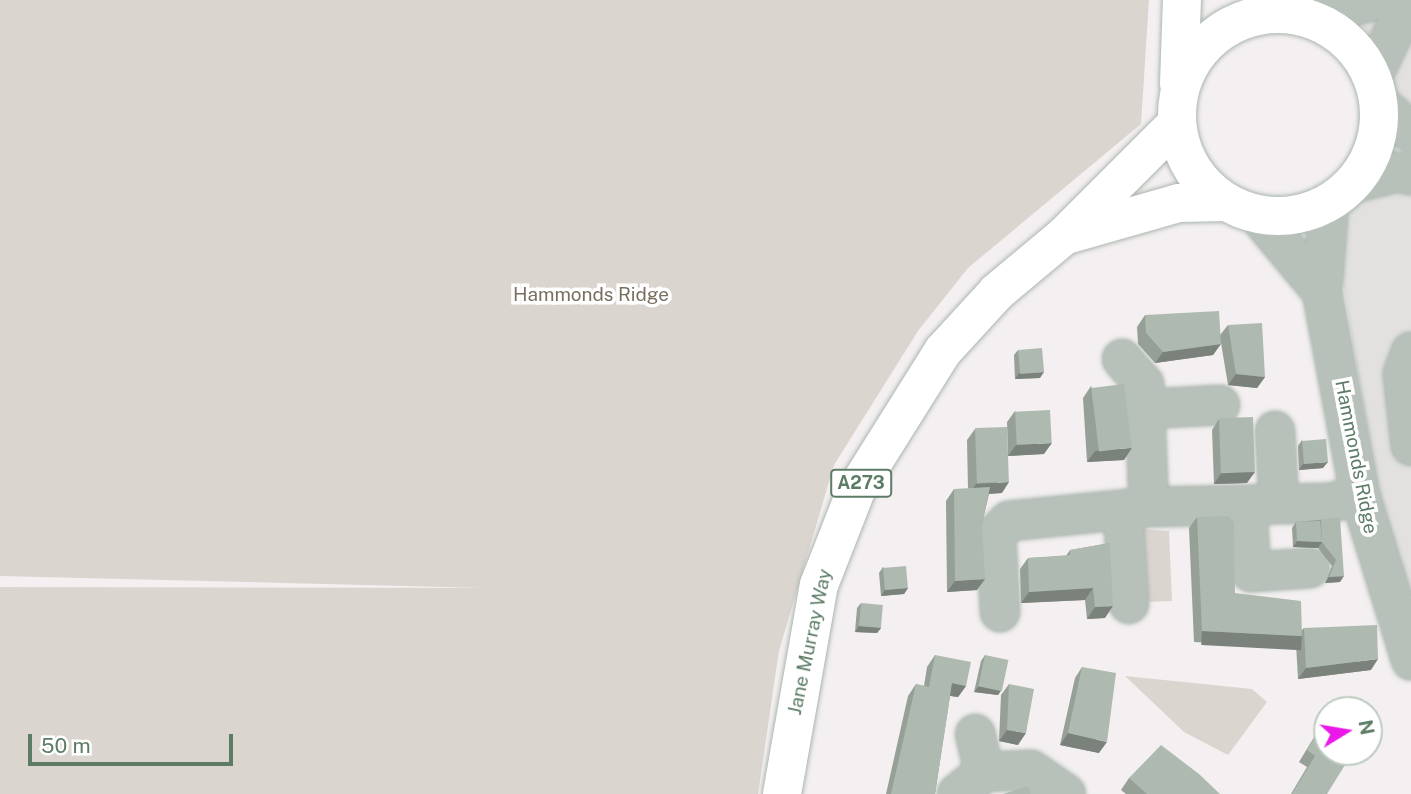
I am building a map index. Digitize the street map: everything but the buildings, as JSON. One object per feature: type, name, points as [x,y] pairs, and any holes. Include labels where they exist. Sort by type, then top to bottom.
[{"type":"main road","points":[[1178,107],[1213,36],[1279,10],[1348,43],[1375,90],[1370,158],[1341,193],[1306,212],[1241,208],[1184,155],[1178,107],[1182,0]]},
{"type":"main road","name":"Jane Murray Way","points":[[782,794],[819,585],[858,488],[943,351],[997,292],[1065,236],[1178,107]]},
{"type":"main road","name":"Jane Murray Way","points":[[1065,236],[1178,204],[1241,208]]},
{"type":"street","points":[[1279,10],[1377,0]]},
{"type":"street","points":[[1409,0],[1375,90],[1411,132]]},
{"type":"street","points":[[1341,193],[1397,172],[1411,175]]},
{"type":"street","name":"Hammonds Ridge","points":[[1341,193],[1322,292],[1360,495],[1411,660]]},
{"type":"street","name":"Hammonds Ridge","points":[[1241,208],[1322,292]]},
{"type":"street","points":[[1409,426],[1403,374],[1411,352]]},
{"type":"street","points":[[1122,359],[1144,384],[1146,409],[1129,604]]},
{"type":"street","points":[[1146,409],[1203,406]]},
{"type":"street","points":[[1279,442],[1263,504],[1251,572],[1310,568]]},
{"type":"street","points":[[1000,612],[996,534],[1009,521],[1360,495]]},
{"type":"street","points":[[975,734],[970,783],[1031,770],[1066,794]]},
{"type":"shaded area","points":[[1339,0],[1411,0],[1411,602],[1379,498],[1337,247],[1378,128],[1355,50],[1382,28],[1369,33]]},
{"type":"green space","name":"Hammonds Ridge","points":[[0,0],[1149,0],[1141,124],[968,268],[918,331],[834,465],[779,651],[758,794],[0,794],[0,587],[485,588],[0,576]]},
{"type":"green space","points":[[1139,529],[1169,531],[1172,601],[1148,602]]},
{"type":"green space","points":[[1125,676],[1252,689],[1267,702],[1228,755],[1184,732]]}]
